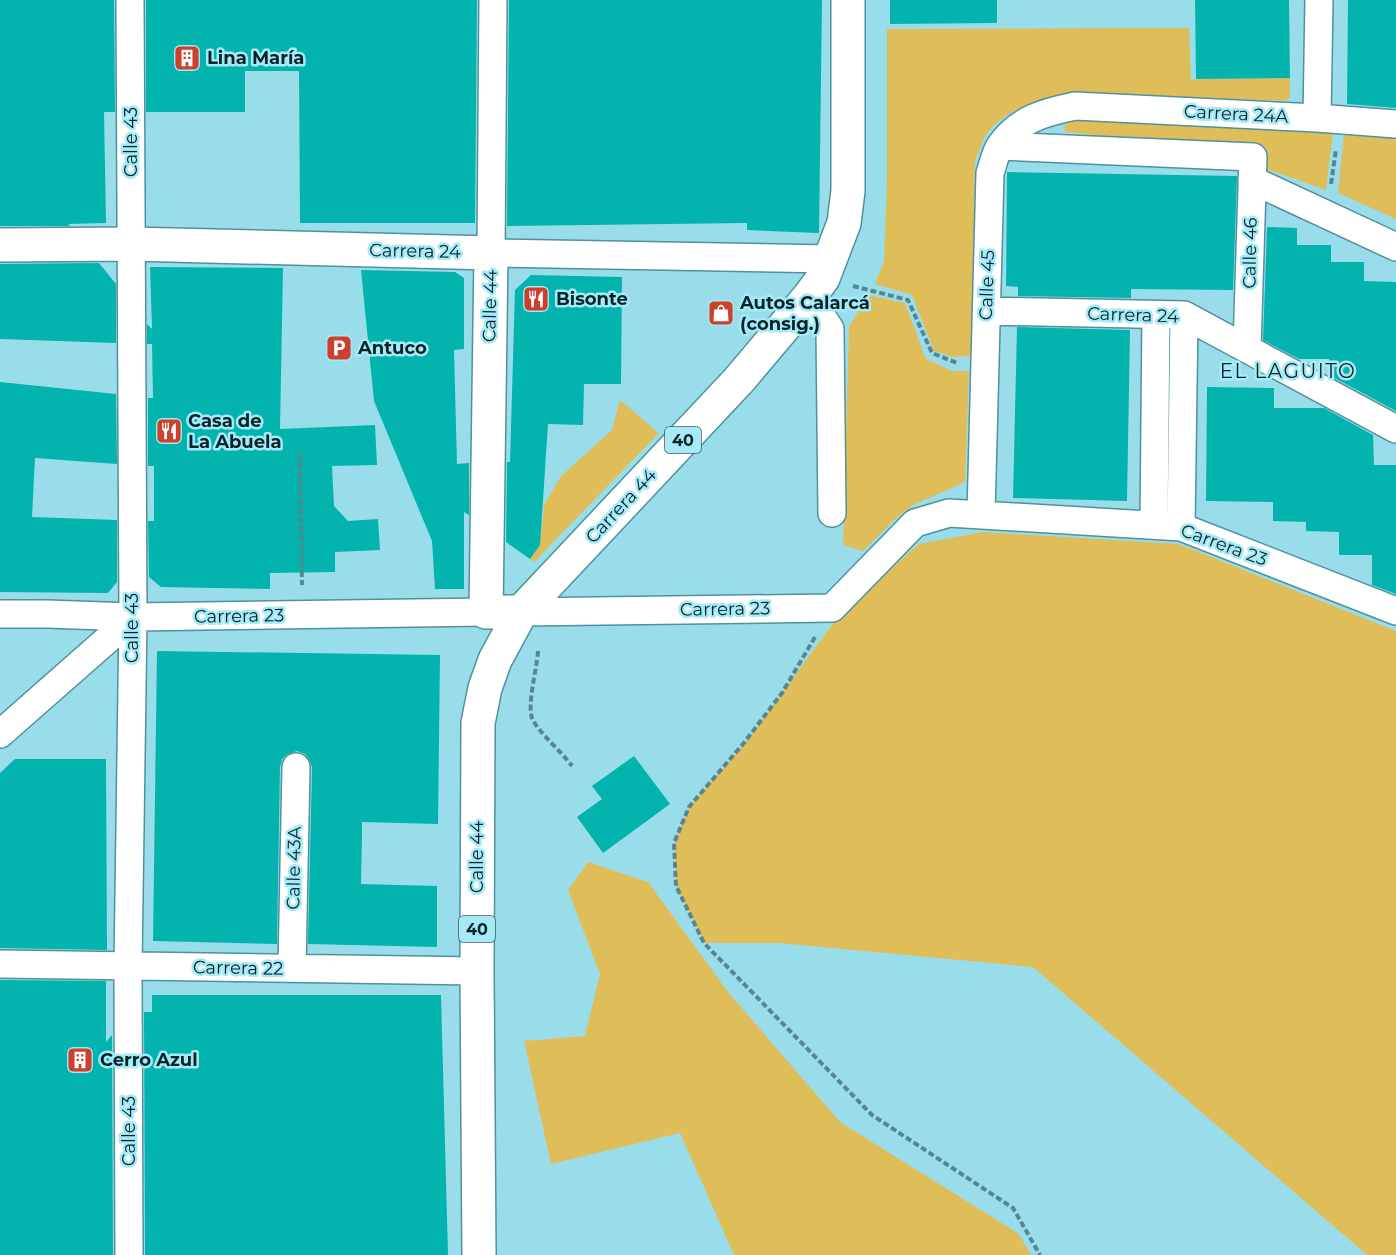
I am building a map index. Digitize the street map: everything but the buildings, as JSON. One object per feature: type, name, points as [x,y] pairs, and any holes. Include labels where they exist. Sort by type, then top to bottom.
[{"type":"main road","name":"40","points":[[821,278],[844,223],[848,191],[848,0]]},
{"type":"main road","name":"Carrera 24","points":[[0,245],[131,244],[491,253]]},
{"type":"main road","name":"Calle 44","points":[[486,612],[491,253]]},
{"type":"main road","name":"Carrera 44","points":[[522,612],[739,380],[821,278]]},
{"type":"main road","name":"Carrera 23","points":[[486,612],[522,612]]},
{"type":"main road","name":"Calle 44","points":[[480,1255],[477,971],[478,723],[485,688],[495,660],[522,612]]},
{"type":"street","name":"Calle 43","points":[[129,1255],[128,966],[133,617],[130,0]]},
{"type":"street","name":"Calle 44","points":[[491,253],[493,0]]},
{"type":"street","points":[[1317,118],[1319,0]]},
{"type":"street","name":"Carrera 24A","points":[[1075,106],[1396,124]]},
{"type":"street","name":"Calle 45","points":[[981,514],[990,173],[1000,146],[1021,124],[1043,113],[1075,106]]},
{"type":"street","points":[[1000,146],[1252,168],[1327,214],[1396,247]]},
{"type":"street","name":"Calle 46","points":[[1247,348],[1252,168]]},
{"type":"street","name":"Carrera 24","points":[[491,253],[821,278]]},
{"type":"street","points":[[821,278],[830,329],[832,513]]},
{"type":"street","name":"Carrera 24","points":[[987,311],[1184,315],[1396,429]]},
{"type":"street","points":[[1156,315],[1167,526]]},
{"type":"street","points":[[1167,526],[1184,315]]},
{"type":"street","name":"Carrera 23","points":[[522,612],[832,608],[915,523],[948,513],[1167,526],[1396,611]]},
{"type":"street","name":"Carrera 23","points":[[0,614],[133,617],[486,612]]},
{"type":"street","points":[[0,734],[133,617]]},
{"type":"street","name":"Calle 43A","points":[[292,968],[296,767]]},
{"type":"street","name":"Carrera 22","points":[[0,964],[477,971]]},
{"type":"path","points":[[1327,214],[1337,144]]},
{"type":"path","points":[[821,278],[908,300],[932,353],[954,363],[984,362]]},
{"type":"path","points":[[300,454],[302,615]]},
{"type":"path","points":[[832,608],[782,693],[744,744],[689,807],[674,843],[676,886],[704,943],[872,1115],[1013,1208],[1040,1255]]},
{"type":"path","points":[[522,612],[538,649],[531,700],[532,718],[572,766]]},
{"type":"shaded area","points":[[1189,28],[1191,81],[1196,79],[1290,78],[1290,97],[1286,101],[1070,92],[1047,98],[1002,118],[986,135],[975,162],[971,356],[953,357],[934,351],[912,295],[875,284],[884,262],[887,183],[887,29]]},
{"type":"shaded area","points":[[1074,118],[1151,120],[1333,133],[1326,190],[1258,166],[1259,151],[1065,132],[1064,126]]},
{"type":"shaded area","points":[[1344,133],[1396,139],[1396,219],[1338,193]]},
{"type":"shaded area","points":[[869,295],[905,303],[926,359],[952,371],[969,371],[965,482],[913,505],[895,519],[863,551],[843,545],[849,326]]},
{"type":"shaded area","points":[[620,400],[659,433],[534,562],[530,559],[540,545],[544,505],[561,476],[612,430]]},
{"type":"shaded area","points":[[983,532],[1179,544],[1396,631],[1396,1255],[1367,1255],[1033,967],[779,943],[704,943],[676,886],[674,843],[689,807],[744,744],[843,610],[919,544]]},
{"type":"shaded area","points":[[588,862],[648,882],[728,992],[840,1122],[1019,1234],[1031,1255],[734,1255],[680,1133],[551,1164],[524,1041],[585,1036],[600,974],[568,890]]},
{"type":"place","name":"Lina María","points":[[187,58]]},
{"type":"place","name":"Bisonte","points":[[536,299]]},
{"type":"place","name":"Autos Calarcá (consig.)","points":[[721,313]]},
{"type":"place","name":"Antuco","points":[[339,348]]},
{"type":"place","name":"Casa de La Abuela","points":[[169,431]]},
{"type":"place","name":"Cerro Azul","points":[[80,1060]]},
{"type":"district","name":"EL LAGUITO","points":[[1288,371]]}]
